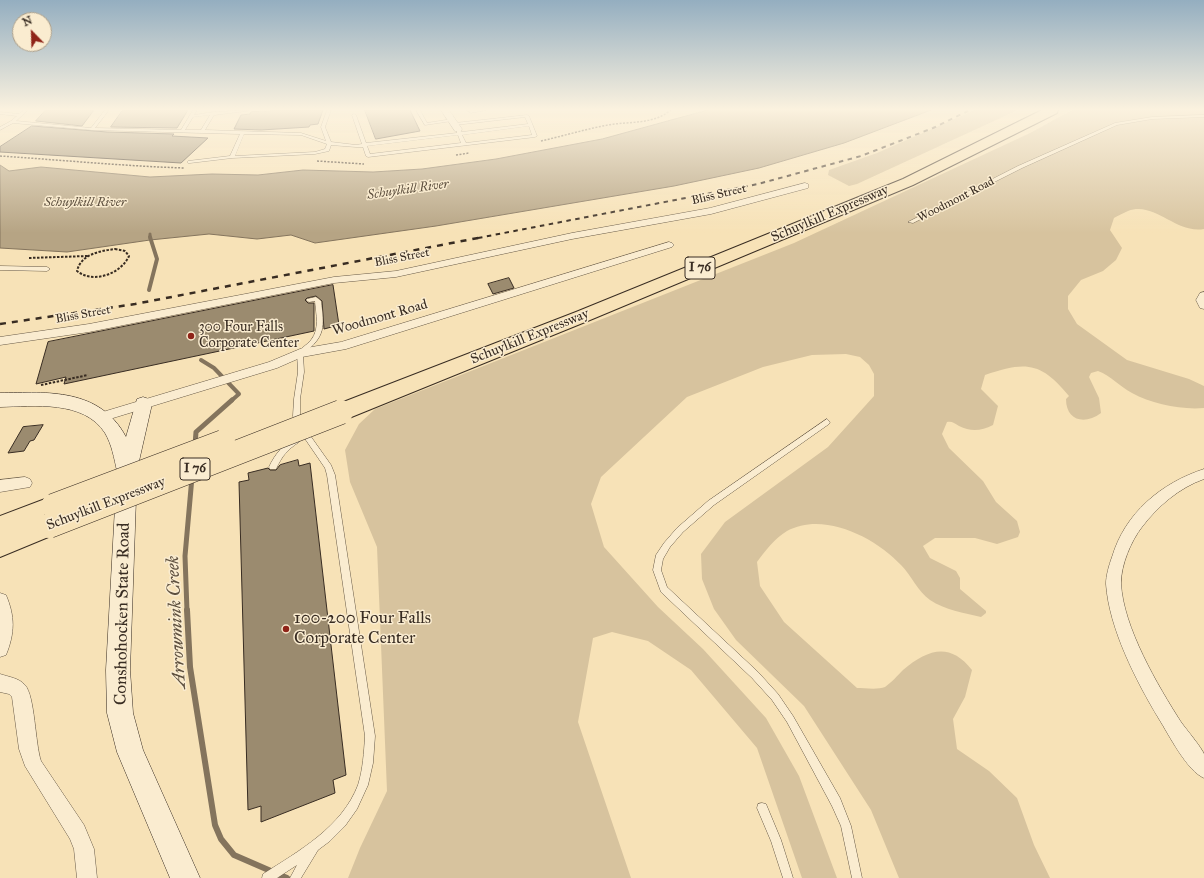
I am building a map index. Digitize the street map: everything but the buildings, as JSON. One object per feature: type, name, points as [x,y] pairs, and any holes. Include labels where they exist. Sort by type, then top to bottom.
[{"type":"highway","name":"Schuylkill Expressway","points":[[339,406],[841,199],[947,151]]},
{"type":"highway","name":"Schuylkill Expressway","points":[[0,546],[51,516],[339,406],[576,319],[908,182],[970,151]]},
{"type":"highway","name":"Schuylkill Expressway","points":[[0,526],[51,516]]},
{"type":"main road","name":"Conshohocken State Road","points":[[0,400],[60,399],[82,405],[100,417],[116,436],[126,458],[127,471],[118,670],[120,713],[130,752],[185,878]]},
{"type":"main road","points":[[127,471],[143,404]]},
{"type":"street","name":"Bliss Street","points":[[0,340],[89,328],[316,286],[341,278],[375,277],[396,274],[572,236],[711,211],[805,186]]},
{"type":"street","name":"Woodmont Road","points":[[100,417],[282,362],[300,353],[342,346],[669,245]]},
{"type":"street","points":[[1204,295],[1201,300],[1204,306]]},
{"type":"street","points":[[1204,474],[1184,480],[1158,499],[1132,526],[1120,550],[1114,584],[1124,627],[1152,690],[1186,748],[1204,769]]},
{"type":"street","points":[[0,486],[25,483]]},
{"type":"street","points":[[0,600],[6,624],[4,638],[0,649]]},
{"type":"street","points":[[0,683],[13,686],[20,692],[28,749],[34,766],[77,832],[84,849],[88,878]]},
{"type":"lane","points":[[232,157],[235,151]]},
{"type":"lane","points":[[190,162],[232,157],[315,153],[323,151]]},
{"type":"lane","points":[[367,151],[368,156],[408,151]]},
{"type":"lane","name":"Woodmont Road","points":[[911,222],[1020,167],[1056,151]]},
{"type":"lane","points":[[0,268],[47,268]]},
{"type":"lane","points":[[267,878],[314,848],[341,823],[358,796],[367,771],[370,753],[370,736],[331,475],[328,467],[296,418],[303,368],[300,353],[316,338],[321,329],[318,301],[316,299],[309,300]]},
{"type":"lane","points":[[826,422],[695,516],[667,545],[659,558],[656,570],[664,589],[756,675],[775,697],[790,719],[836,802],[846,826],[857,878]]},
{"type":"lane","points":[[273,467],[277,456],[284,448],[306,435]]},
{"type":"lane","points":[[762,808],[776,840],[788,878]]},
{"type":"lane","points":[[295,878],[314,848]]},
{"type":"path","points":[[0,156],[181,169]]},
{"type":"path","points":[[24,258],[89,256],[102,251],[115,249],[125,251],[129,256],[126,263],[116,271],[102,276],[88,277],[83,276],[77,271],[80,263],[89,256]]},
{"type":"path","points":[[38,386],[88,375]]},
{"type":"shaded area","points":[[882,151],[929,151],[857,184],[849,186],[828,175],[829,170]]},
{"type":"shaded area","points":[[991,151],[1204,151],[1204,229],[1184,227],[1147,210],[1138,209],[1128,211],[1114,218],[1110,230],[1122,248],[1116,260],[1103,271],[1081,280],[1068,296],[1068,309],[1077,324],[1127,360],[1189,379],[1204,386],[1204,408],[1176,407],[1148,400],[1132,393],[1098,371],[1091,373],[1089,377],[1099,398],[1101,413],[1089,419],[1078,419],[1069,412],[1066,399],[1069,396],[1050,376],[1032,368],[1022,367],[999,370],[985,375],[981,389],[998,406],[993,425],[980,430],[972,430],[963,428],[952,422],[947,422],[942,434],[949,448],[983,481],[996,502],[1017,521],[1020,532],[1018,537],[997,544],[975,538],[935,538],[923,546],[930,558],[956,571],[960,578],[960,589],[986,611],[986,613],[981,617],[948,609],[930,600],[922,593],[905,569],[877,545],[848,530],[832,526],[816,524],[801,526],[787,531],[774,541],[757,562],[760,586],[784,622],[857,688],[875,689],[885,687],[912,663],[930,653],[947,652],[964,661],[972,670],[965,697],[953,719],[957,749],[989,771],[1017,798],[1034,845],[1050,878],[899,878],[871,810],[804,706],[736,640],[714,609],[702,579],[701,554],[725,522],[828,447],[874,396],[874,374],[869,365],[860,357],[846,354],[812,355],[763,367],[687,397],[601,477],[591,504],[604,547],[658,607],[703,649],[766,718],[799,776],[837,878],[802,878],[757,748],[691,670],[648,641],[612,632],[593,638],[578,722],[631,878],[348,878],[360,848],[387,791],[377,547],[350,482],[345,450],[359,424],[375,409],[794,243]]},
{"type":"water","name":"Schuylkill River","points":[[539,151],[817,151],[759,168],[674,186],[436,226],[315,243],[291,235],[257,239],[209,234],[150,240],[67,252],[0,248],[0,165],[9,171],[41,167],[150,177],[212,174],[258,175],[303,170],[373,172],[422,169],[496,159]]},
{"type":"waterway","name":"Arrowmink Creek","points":[[149,290],[157,259],[150,237]]},
{"type":"waterway","name":"Arrowmink Creek","points":[[201,360],[214,368],[239,394],[231,401]]},
{"type":"waterway","name":"Arrowmink Creek","points":[[195,445],[196,432],[232,400]]},
{"type":"waterway","name":"Arrowmink Creek","points":[[187,611],[185,556],[192,477]]},
{"type":"waterway","name":"Arrowmink Creek","points":[[187,610],[190,667],[215,825],[221,839],[234,855],[287,878]]},
{"type":"railway","points":[[478,238],[758,184],[861,156],[874,151]]},
{"type":"railway","points":[[0,324],[135,304],[483,237]]},
{"type":"place","name":"300 Four Falls Corporate Center","points":[[191,336]]},
{"type":"place","name":"100-200 Four Falls Corporate Center","points":[[286,629]]}]
